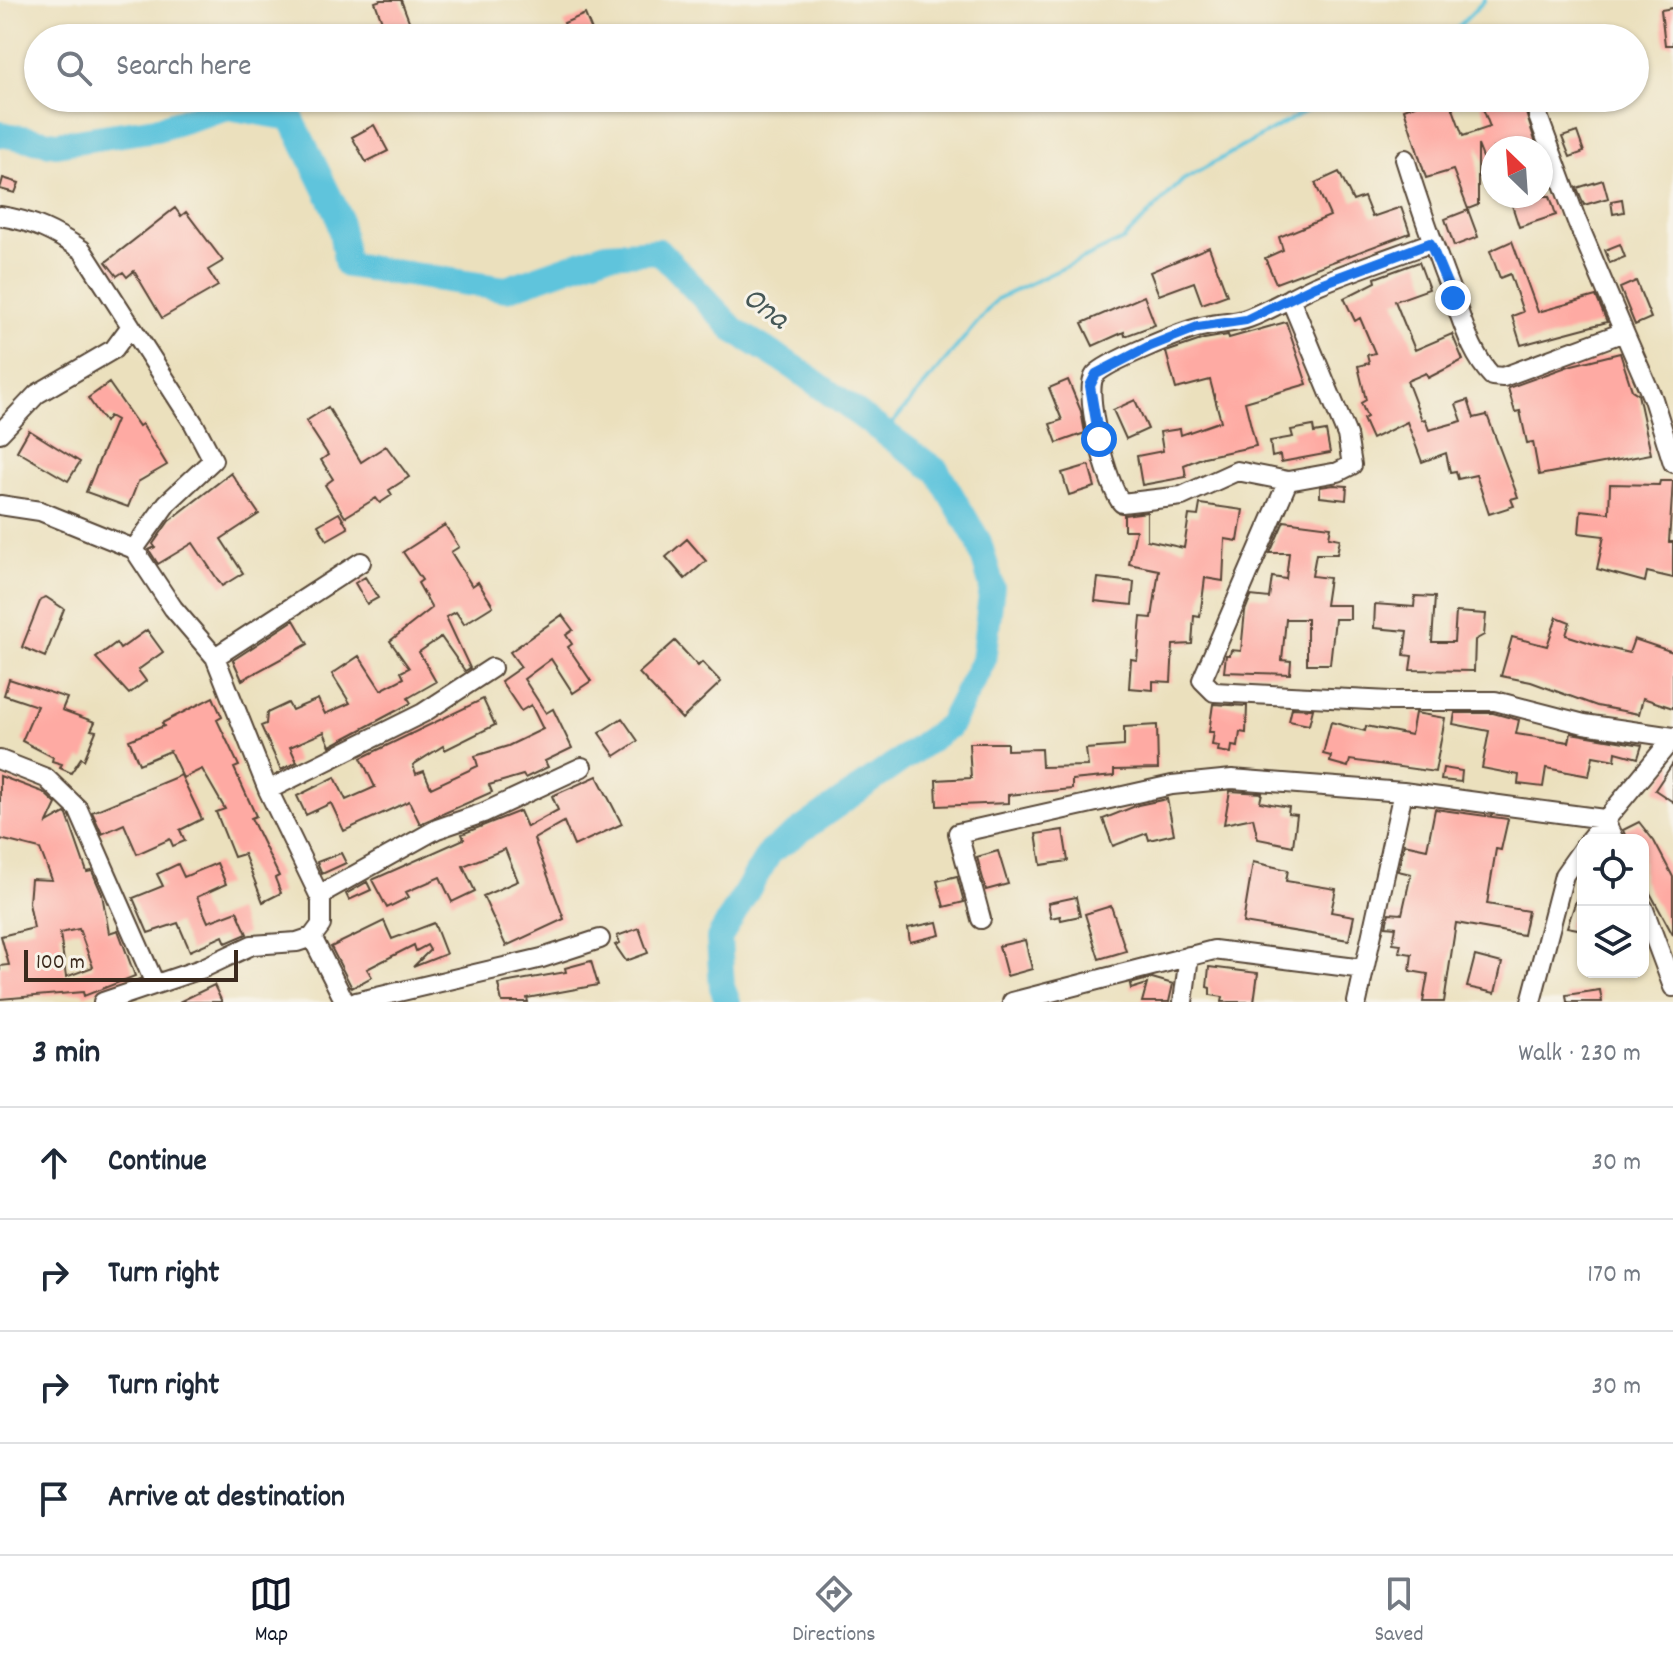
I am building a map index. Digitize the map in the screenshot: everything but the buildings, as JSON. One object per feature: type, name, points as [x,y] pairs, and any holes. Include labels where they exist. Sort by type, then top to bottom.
[{"type":"street","points":[[1538,116],[1576,219],[1653,399],[1673,463]]},
{"type":"street","points":[[1405,159],[1430,243],[1469,340],[1492,376],[1503,377],[1624,332]]},
{"type":"street","points":[[0,216],[29,220],[82,250],[213,460],[167,503],[134,549]]},
{"type":"street","points":[[1290,298],[1347,435],[1352,465],[1338,472],[1288,481],[1237,471],[1182,496],[1122,503],[1113,494],[1099,439],[1090,386],[1096,374],[1150,346],[1198,327],[1246,320],[1290,298],[1430,243]]},
{"type":"street","points":[[0,433],[37,394],[114,349],[131,326]]},
{"type":"street","points":[[1288,481],[1202,680],[1214,692],[1390,701],[1495,701],[1584,724],[1673,737]]},
{"type":"street","points":[[0,505],[40,511],[134,549],[173,608],[215,657],[268,790],[321,899],[321,925],[312,937],[297,942],[252,945],[201,969],[103,1002]]},
{"type":"street","points":[[215,657],[361,562]]},
{"type":"street","points":[[268,790],[423,713],[492,668]]},
{"type":"street","points":[[1593,834],[1673,737]]},
{"type":"street","points":[[0,760],[46,778],[78,809],[155,984]]},
{"type":"street","points":[[321,899],[326,891],[437,829],[483,813],[582,767]]},
{"type":"street","points":[[981,919],[958,833],[1172,785],[1232,779],[1403,792],[1604,819]]},
{"type":"street","points":[[1357,1002],[1403,792]]},
{"type":"street","points":[[1604,819],[1611,834]]},
{"type":"street","points":[[1531,1002],[1564,875],[1577,857]]},
{"type":"street","points":[[1649,917],[1666,946],[1673,987]]},
{"type":"street","points":[[312,937],[345,1002]]},
{"type":"street","points":[[356,1002],[542,958],[600,939]]},
{"type":"street","points":[[1012,1002],[1214,950],[1364,969]]},
{"type":"street","points":[[1183,1002],[1189,956]]},
{"type":"street","points":[[425,985],[435,1002]]},
{"type":"waterway","points":[[1461,24],[1485,0]]},
{"type":"waterway","name":"Ona","points":[[0,134],[56,144],[156,129],[212,112]]},
{"type":"waterway","name":"Ona","points":[[257,112],[291,118],[338,214],[347,265],[506,289],[606,254],[659,251],[735,331],[794,367],[937,471],[979,542],[992,587],[983,661],[949,726],[770,852],[719,938],[722,987],[728,1002]]},
{"type":"waterway","points":[[885,432],[997,299],[1123,240],[1183,180],[1304,112]]},
{"type":"route","points":[[1099,439],[1090,386],[1096,374],[1150,346],[1198,327],[1246,320],[1315,286],[1430,243],[1453,298]]}]
